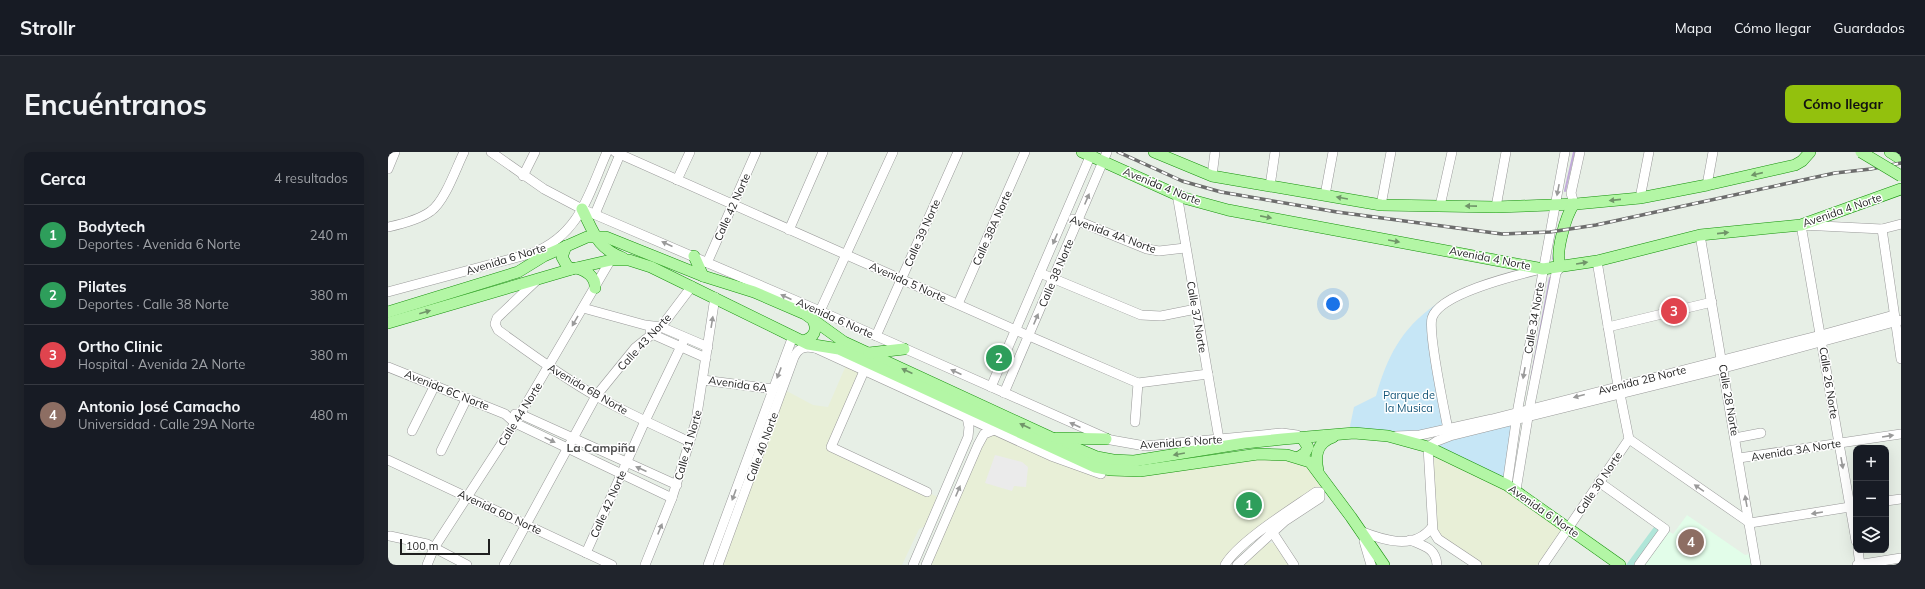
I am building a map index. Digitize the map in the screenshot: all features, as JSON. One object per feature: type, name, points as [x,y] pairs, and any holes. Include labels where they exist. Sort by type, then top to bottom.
[{"type":"main road","points":[[1154,152],[1212,176],[1381,205],[1496,207],[1574,204],[1640,198],[1794,165],[1802,161],[1809,153]]},
{"type":"main road","points":[[1862,152],[1901,176]]},
{"type":"main road","points":[[1890,152],[1901,159]]},
{"type":"main road","name":"Avenida 4 Norte","points":[[1088,153],[1106,157],[1177,194],[1228,210],[1543,269],[1598,261],[1700,235],[1801,225],[1901,189]]},
{"type":"main road","points":[[1561,266],[1559,259],[1564,231],[1568,216],[1574,204]]},
{"type":"main road","points":[[582,209],[600,244],[610,253],[629,260]]},
{"type":"main road","name":"Avenida 6 Norte","points":[[388,312],[518,272],[544,256],[587,237],[606,237],[703,276],[754,292],[817,316],[844,342],[1050,438],[1097,457],[1126,461],[1140,460],[1240,440],[1302,438],[1354,433],[1388,436],[1428,447],[1511,487],[1620,565]]},
{"type":"main road","points":[[566,246],[562,257],[567,266],[582,269],[593,278],[595,288]]},
{"type":"main road","points":[[694,256],[703,276]]},
{"type":"main road","name":"Avenida 6 Norte","points":[[388,323],[574,268],[610,261],[629,260],[651,267],[692,286],[801,341],[843,351],[1089,465],[1111,470],[1140,471],[1258,454],[1277,453],[1299,457],[1310,462],[1318,472]]},
{"type":"main road","points":[[743,312],[741,303],[742,298],[749,292],[754,292]]},
{"type":"main road","points":[[801,341],[807,340],[814,334],[817,316]]},
{"type":"main road","points":[[868,353],[904,349]]},
{"type":"main road","points":[[1339,435],[1328,439],[1320,446],[1316,456],[1318,472],[1384,565]]},
{"type":"main road","points":[[1050,438],[1106,439]]},
{"type":"main road","points":[[1299,457],[1306,453],[1308,446],[1302,438]]},
{"type":"street","points":[[388,168],[395,152]]},
{"type":"street","points":[[388,227],[421,217],[432,210],[444,194],[464,152]]},
{"type":"street","points":[[491,152],[523,176],[582,209],[607,152]]},
{"type":"street","points":[[523,176],[535,152]]},
{"type":"street","points":[[677,180],[690,152]]},
{"type":"street","name":"Calle 42 Norte","points":[[708,262],[756,152]]},
{"type":"street","points":[[789,230],[823,152]]},
{"type":"street","points":[[817,316],[893,152]]},
{"type":"street","name":"Calle 39 Norte","points":[[876,336],[958,152]]},
{"type":"street","name":"Calle 38A Norte","points":[[958,304],[1026,152]]},
{"type":"street","points":[[1212,176],[1215,152]]},
{"type":"street","points":[[1270,186],[1275,152]]},
{"type":"street","points":[[1325,195],[1333,152]]},
{"type":"street","points":[[1381,205],[1391,152]]},
{"type":"street","points":[[1440,206],[1452,152]]},
{"type":"street","points":[[1496,207],[1506,152]]},
{"type":"street","name":"Calle 34 Norte","points":[[1511,487],[1516,416],[1565,152]]},
{"type":"street","points":[[1574,204],[1571,193],[1580,152]]},
{"type":"street","points":[[1640,198],[1649,152]]},
{"type":"street","points":[[1706,185],[1713,152]]},
{"type":"street","points":[[595,214],[619,153]]},
{"type":"street","name":"Avenida 5 Norte","points":[[619,153],[733,206],[1138,383]]},
{"type":"street","name":"Calle 38 Norte","points":[[990,387],[1065,216],[1088,153]]},
{"type":"street","name":"Calle 38 Norte","points":[[1004,393],[1106,157]]},
{"type":"street","name":"Calle 37 Norte","points":[[1177,194],[1185,248],[1219,439]]},
{"type":"street","name":"Avenida 6 Norte","points":[[388,292],[533,253],[548,247],[559,240],[572,225],[582,209],[708,262],[817,316],[876,336],[1106,439],[1127,444],[1145,446],[1219,439],[1240,440]]},
{"type":"street","name":"Avenida 4A Norte","points":[[1065,216],[1147,249],[1159,251],[1185,248]]},
{"type":"street","points":[[1801,225],[1882,229],[1901,224]]},
{"type":"street","name":"Calle 26 Norte","points":[[1801,225],[1822,338],[1838,443],[1853,507]]},
{"type":"street","points":[[1882,229],[1897,319],[1901,359]]},
{"type":"street","name":"Calle 28 Norte","points":[[1700,235],[1756,565]]},
{"type":"street","name":"Calle 44 Norte","points":[[427,565],[434,548],[515,423],[610,261]]},
{"type":"street","points":[[1598,261],[1608,327],[1629,439],[1750,523],[1853,507]]},
{"type":"street","name":"Calle 34 Norte","points":[[1511,487],[1529,413],[1556,273],[1561,266]]},
{"type":"street","points":[[1448,429],[1432,334],[1432,317],[1437,309],[1443,304],[1467,291],[1543,269]]},
{"type":"street","points":[[1040,273],[1142,315],[1161,316],[1196,309]]},
{"type":"street","name":"Avenida 6B Norte","points":[[537,280],[497,318],[495,324],[498,330],[548,366],[596,396],[690,442]]},
{"type":"street","name":"Calle 43 Norte","points":[[504,565],[596,396],[635,348],[661,327],[692,286]]},
{"type":"street","name":"Calle 41 Norte","points":[[645,565],[672,498],[696,421],[715,297]]},
{"type":"street","points":[[1608,327],[1712,302]]},
{"type":"street","points":[[583,308],[645,325],[661,327],[708,347]]},
{"type":"street","name":"Avenida 2B Norte","points":[[1388,436],[1420,435],[1516,416],[1897,319]]},
{"type":"street","points":[[645,325],[652,334],[706,358]]},
{"type":"street","name":"Calle 42 Norte","points":[[586,553],[645,421],[685,338]]},
{"type":"street","name":"Avenida 6 Norte","points":[[801,341],[1051,456],[1095,472],[1118,475],[1140,471]]},
{"type":"street","name":"Calle 40 Norte","points":[[708,565],[773,389],[801,341]]},
{"type":"street","name":"Calle 40 Norte","points":[[718,565],[796,352],[807,346],[818,349]]},
{"type":"street","name":"Avenida 6C Norte","points":[[388,367],[505,414],[515,423],[672,498]]},
{"type":"street","points":[[864,371],[831,447],[927,492]]},
{"type":"street","points":[[1135,422],[1138,383],[1208,374]]},
{"type":"street","name":"Avenida 6A","points":[[703,380],[773,389]]},
{"type":"street","points":[[412,431],[435,385]]},
{"type":"street","points":[[441,451],[467,398]]},
{"type":"street","name":"Avenida 6C Norte","points":[[505,414],[520,414],[676,485]]},
{"type":"street","name":"Avenida 2B Norte","points":[[1428,447],[1437,441],[1450,436],[1516,416]]},
{"type":"street","points":[[913,565],[968,436],[969,427],[967,418]]},
{"type":"street","points":[[926,565],[981,438],[989,431],[994,430]]},
{"type":"street","points":[[1735,438],[1761,433]]},
{"type":"street","name":"Avenida 3A Norte","points":[[1739,458],[1901,434]]},
{"type":"street","name":"Calle 30 Norte","points":[[1543,565],[1629,439]]},
{"type":"street","points":[[1428,447],[1432,527],[1436,537],[1477,565]]},
{"type":"street","name":"Avenida 6D Norte","points":[[388,460],[612,565]]},
{"type":"street","points":[[1600,482],[1664,529],[1640,565]]},
{"type":"street","points":[[1225,565],[1228,559],[1238,550],[1270,529],[1285,521],[1320,498],[1320,492],[1316,492],[1270,529],[1237,565]]},
{"type":"street","points":[[1889,501],[1901,499]]},
{"type":"street","points":[[937,511],[939,518],[944,518],[947,515]]},
{"type":"street","points":[[932,523],[936,521],[939,522],[941,529]]},
{"type":"street","points":[[1282,546],[1282,531],[1285,521]]},
{"type":"street","points":[[1360,531],[1388,541],[1399,542],[1424,535],[1432,527]]},
{"type":"street","points":[[1270,529],[1294,565]]},
{"type":"street","points":[[1360,531],[1370,564]]},
{"type":"street","points":[[390,536],[420,542],[467,565]]},
{"type":"street","points":[[1410,540],[1430,549],[1436,561]]},
{"type":"street","points":[[1256,546],[1272,543],[1282,546]]},
{"type":"street","points":[[1436,561],[1441,549],[1447,544]]},
{"type":"street","points":[[1858,553],[1859,565],[1901,558]]},
{"type":"shaded area","points":[[847,363],[864,371],[831,447],[942,499],[932,523],[919,529],[902,565],[718,565],[783,389],[813,405],[828,407]]},
{"type":"shaded area","points":[[989,431],[1081,468],[1298,457],[1327,484],[1265,528],[1225,565],[926,565]]},
{"type":"shaded area","points":[[1428,447],[1507,485],[1568,528],[1543,565],[1477,565],[1436,537]]},
{"type":"shaded area","points":[[995,455],[1022,462],[1028,467],[1026,487],[1014,486],[1012,491],[985,483]]},
{"type":"shaded area","points":[[1687,515],[1745,555],[1755,553],[1756,565],[1639,565],[1665,529],[1673,534]]},
{"type":"shaded area","points":[[1657,523],[1665,529],[1639,565],[1626,565]]},
{"type":"shaded area","points":[[1264,543],[1276,543],[1294,565],[1237,565]]},
{"type":"green space","name":"Parque de la Musica","points":[[1435,305],[1436,306],[1432,317],[1448,429],[1420,435],[1354,433],[1350,426],[1354,407],[1376,396],[1385,369],[1404,334],[1423,314]]},
{"type":"green space","points":[[1516,420],[1508,480],[1431,444]]},
{"type":"waterway","points":[[1565,191],[1574,152]]},
{"type":"waterway","points":[[1553,259],[1554,252]]},
{"type":"waterway","points":[[1531,379],[1550,278]]},
{"type":"railway","points":[[1118,152],[1182,181],[1221,192],[1337,212],[1502,234],[1550,232],[1596,225],[1835,173],[1871,169],[1901,163]]},
{"type":"place","name":"Ortho Clinic","points":[[1674,311]]},
{"type":"place","name":"Pilates","points":[[999,358]]},
{"type":"place","name":"Bodytech","points":[[1249,505]]},
{"type":"place","name":"Antonio José Camacho","points":[[1691,542]]},
{"type":"district","name":"La Campiña","points":[[601,448]]}]
